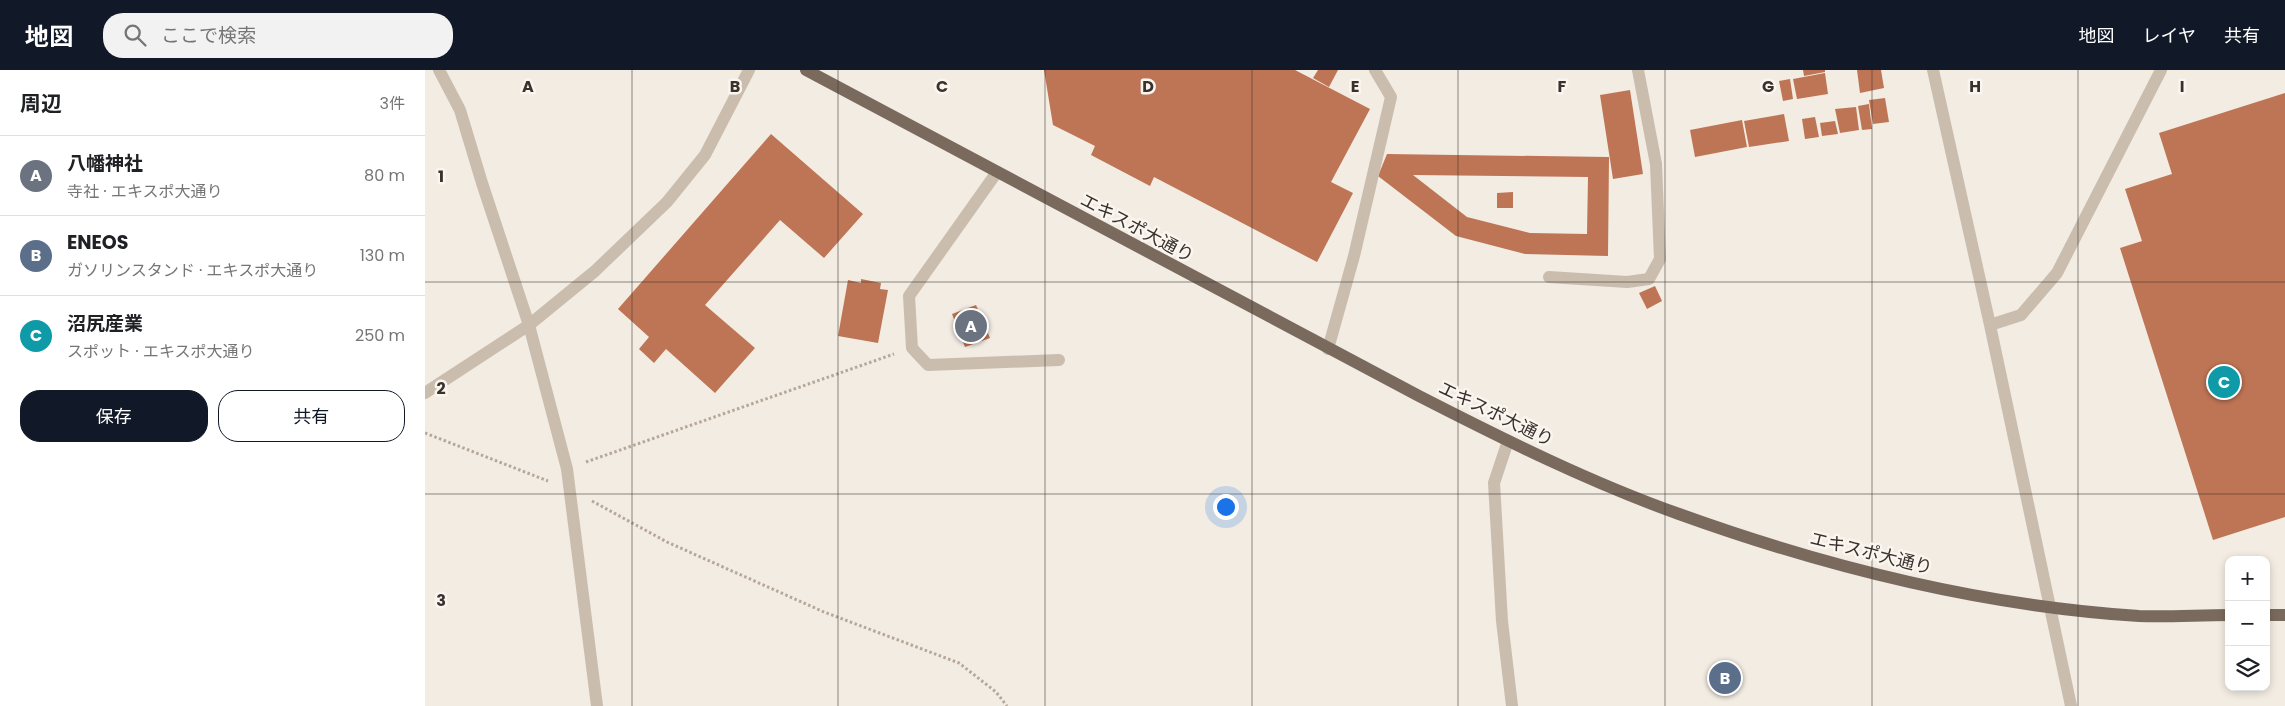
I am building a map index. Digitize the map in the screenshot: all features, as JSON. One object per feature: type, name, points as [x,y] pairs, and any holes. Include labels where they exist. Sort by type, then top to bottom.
[{"type":"main road","name":"エキスポ大通り","points":[[806,70],[1328,349],[1507,441],[1677,513],[1771,545],[1934,587],[2051,607],[2141,616],[2225,615]]},
{"type":"main road","points":[[2270,615],[2285,615]]},
{"type":"street","points":[[439,70],[460,110],[529,325],[567,469],[597,706]]},
{"type":"street","points":[[425,393],[529,325],[595,271],[667,202],[705,155],[749,70]]},
{"type":"street","points":[[1328,349],[1354,256],[1391,97],[1375,70]]},
{"type":"street","points":[[1549,277],[1627,282],[1649,279],[1660,259],[1656,164],[1638,70]]},
{"type":"street","points":[[1933,70],[1991,325],[2071,706]]},
{"type":"street","points":[[1991,325],[2021,315],[2057,274],[2161,70]]},
{"type":"street","points":[[997,172],[909,296],[913,348],[928,365],[1059,360]]},
{"type":"street","points":[[1507,441],[1494,483],[1502,621],[1512,706]]},
{"type":"path","points":[[567,469],[913,348]]},
{"type":"path","points":[[425,433],[570,490],[667,542],[824,612],[959,663],[996,692],[1007,706]]},
{"type":"building","points":[[1044,70],[1295,70],[1370,109],[1331,182],[1353,193],[1317,262],[1154,177],[1150,186],[1091,155],[1095,146],[1053,125]]},
{"type":"building","points":[[1318,70],[1338,70],[1329,87],[1313,78]]},
{"type":"building","points":[[1803,70],[1825,70],[1825,72],[1804,76]]},
{"type":"building","points":[[1857,70],[1881,70],[1884,88],[1860,93]]},
{"type":"building","points":[[1825,73],[1828,94],[1797,99],[1793,79]]},
{"type":"building","points":[[1790,79],[1793,99],[1783,101],[1779,81]]},
{"type":"building","points":[[1630,90],[1643,174],[1613,179],[1600,95]]},
{"type":"building","points":[[2285,93],[2285,517],[2213,540],[2120,248],[2142,241],[2125,189],[2172,174],[2159,133]]},
{"type":"building","points":[[1885,98],[1889,122],[1873,124],[1869,100]]},
{"type":"building","points":[[1869,104],[1872,129],[1862,130],[1858,106]]},
{"type":"building","points":[[1856,107],[1859,130],[1840,133],[1835,109]]},
{"type":"building","points":[[1784,114],[1789,141],[1749,147],[1744,121]]},
{"type":"building","points":[[1815,117],[1819,137],[1805,139],[1802,119]]},
{"type":"building","points":[[1742,120],[1747,147],[1695,157],[1690,130]]},
{"type":"building","points":[[1835,121],[1838,134],[1822,136],[1820,123]]},
{"type":"building","points":[[771,134],[863,214],[824,258],[780,220],[705,305],[755,348],[715,393],[666,349],[654,363],[639,349],[649,337],[618,309]]},
{"type":"building","points":[[1387,154],[1609,157],[1608,256],[1525,254],[1456,236],[1378,176]],"holes":[[[1413,175],[1588,177],[1587,234],[1530,233],[1467,217]]]},
{"type":"building","points":[[1513,192],[1513,208],[1497,208],[1497,193]]},
{"type":"building","points":[[861,279],[881,283],[880,289],[888,290],[878,343],[838,336],[848,280],[861,283]]},
{"type":"building","points":[[1655,286],[1662,301],[1647,309],[1639,293]]},
{"type":"building","points":[[976,305],[990,338],[965,347],[952,314]]},
{"type":"place","name":"八幡神社","points":[[971,326]]},
{"type":"place","name":"沼尻産業","points":[[2224,382]]},
{"type":"place","name":"ENEOS","points":[[1725,678]]}]
